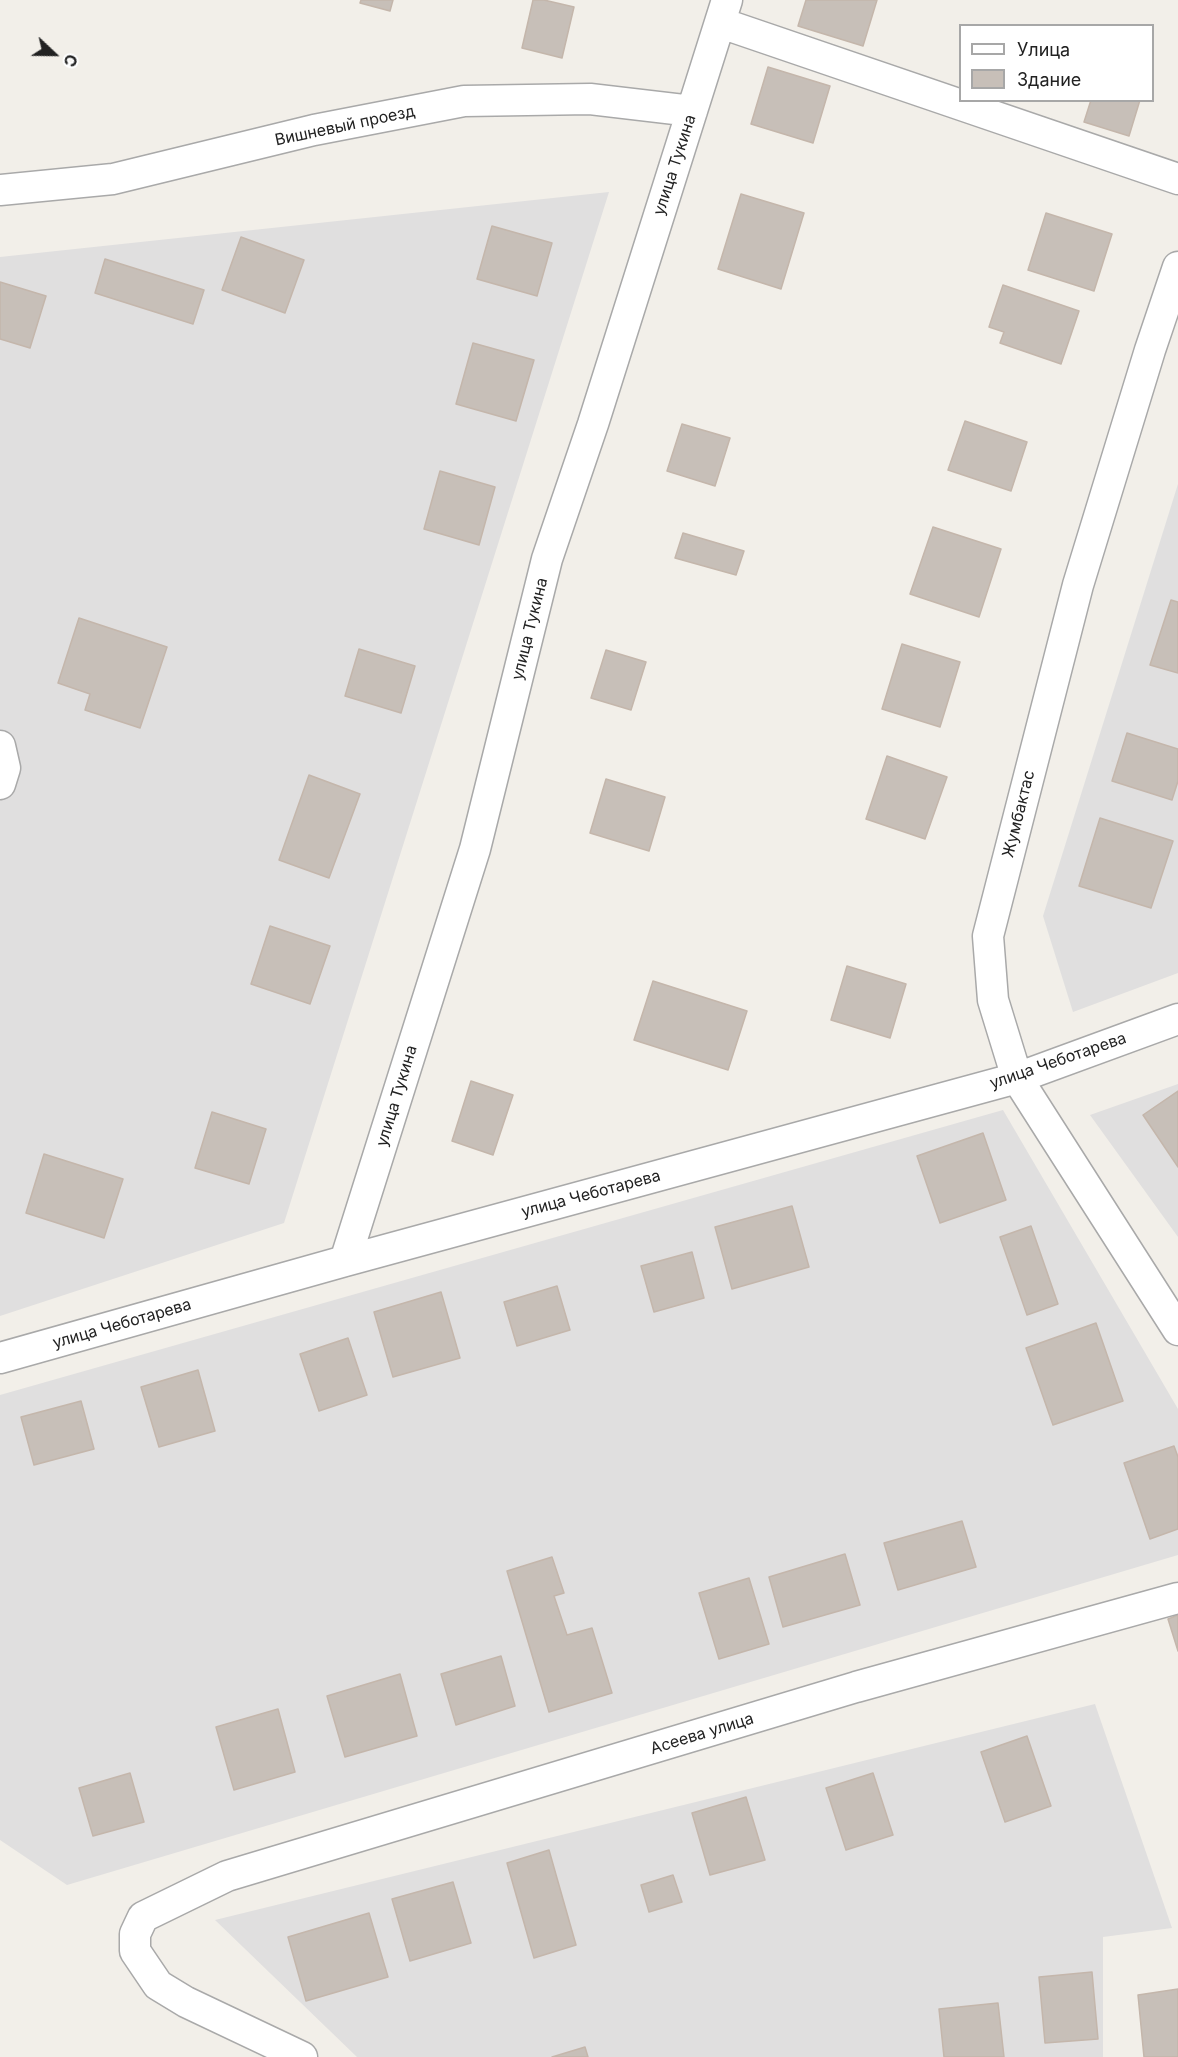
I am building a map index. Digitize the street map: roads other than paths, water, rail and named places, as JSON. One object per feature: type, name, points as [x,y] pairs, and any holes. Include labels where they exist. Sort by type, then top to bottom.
[{"type":"street","name":"улица Тукина","points":[[345,1261],[475,849],[548,560],[724,11]]},
{"type":"street","points":[[724,11],[959,98]]},
{"type":"street","name":"Вишневый проезд","points":[[0,190],[113,179],[314,130],[464,101],[590,99],[692,111]]},
{"type":"street","points":[[970,102],[1178,179]]},
{"type":"street","name":"Жумбактас","points":[[1178,267],[1077,585],[988,936],[993,1000],[1017,1078],[1178,1330]]},
{"type":"street","points":[[0,746],[5,768],[0,784]]},
{"type":"street","name":"улица Чеботарева","points":[[0,1358],[345,1261],[1017,1078],[1178,1019]]},
{"type":"street","name":"Асеева улица","points":[[303,2057],[186,2002],[158,1985],[135,1951],[135,1934],[142,1917],[227,1876],[856,1687],[1178,1598]]}]
